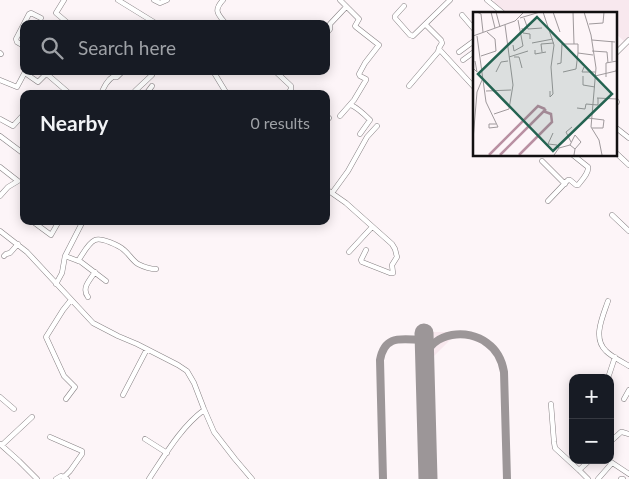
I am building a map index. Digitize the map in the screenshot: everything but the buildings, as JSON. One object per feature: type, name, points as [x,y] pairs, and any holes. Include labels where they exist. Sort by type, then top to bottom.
[{"type":"street","points":[[64,0],[56,14],[64,20]]},
{"type":"street","points":[[118,0],[150,20]]},
{"type":"street","points":[[154,0],[160,4],[167,0]]},
{"type":"street","points":[[223,0],[217,9],[223,20]]},
{"type":"street","points":[[340,0],[359,19],[356,26],[379,45],[359,74],[366,80],[351,105],[340,116]]},
{"type":"street","points":[[404,6],[395,18],[410,35],[414,36],[450,0]]},
{"type":"street","points":[[487,0],[502,12]]},
{"type":"street","points":[[330,24],[346,7]]},
{"type":"street","points":[[26,20],[31,13],[41,18]]},
{"type":"street","points":[[462,15],[473,28]]},
{"type":"street","points":[[409,86],[442,43],[442,40],[426,25]]},
{"type":"street","points":[[20,31],[16,41],[20,44]]},
{"type":"street","points":[[616,53],[629,40]]},
{"type":"street","points":[[459,52],[473,42]]},
{"type":"street","points":[[439,49],[473,86]]},
{"type":"street","points":[[463,60],[473,53]]},
{"type":"street","points":[[0,80],[17,87],[23,75]]},
{"type":"street","points":[[29,75],[38,82],[45,75]]},
{"type":"street","points":[[48,75],[65,90]]},
{"type":"street","points":[[102,90],[104,85],[112,77],[119,75]]},
{"type":"street","points":[[136,90],[150,75]]},
{"type":"street","points":[[216,75],[225,90]]},
{"type":"street","points":[[279,75],[291,86],[290,90]]},
{"type":"street","points":[[149,90],[152,86]]},
{"type":"street","points":[[351,105],[358,108],[370,120],[360,134]]},
{"type":"street","points":[[0,119],[13,126],[20,118]]},
{"type":"street","points":[[366,250],[361,260],[362,262],[393,273],[392,265],[397,256],[395,249],[389,241],[332,193],[348,171],[367,136],[377,126]]},
{"type":"street","points":[[616,128],[629,138]]},
{"type":"street","points":[[0,136],[20,151]]},
{"type":"street","points":[[616,153],[629,164]]},
{"type":"street","points":[[548,201],[569,180],[578,185],[588,170],[587,166],[574,156]]},
{"type":"street","points":[[542,161],[564,184]]},
{"type":"street","points":[[0,166],[18,182],[8,187],[0,196]]},
{"type":"street","points":[[612,215],[629,231]]},
{"type":"street","points":[[38,225],[51,234],[57,225]]},
{"type":"street","points":[[56,284],[62,276],[65,256],[81,225]]},
{"type":"street","points":[[349,252],[372,227]]},
{"type":"street","points":[[0,231],[18,244],[89,320],[187,371],[194,383],[214,432],[252,479]]},
{"type":"street","points":[[78,261],[91,243],[98,239],[120,247],[134,261],[142,266],[156,270]]},
{"type":"street","points":[[4,256],[10,253],[18,244]]},
{"type":"street","points":[[65,256],[78,261],[106,281]]},
{"type":"street","points":[[88,297],[85,294],[85,289],[95,272]]},
{"type":"street","points":[[66,399],[75,387],[64,376],[46,337],[70,300]]},
{"type":"street","points":[[608,301],[600,324],[600,340],[606,351],[629,366]]},
{"type":"street","points":[[122,395],[147,349]]},
{"type":"street","points":[[609,374],[614,357]]},
{"type":"street","points":[[624,399],[629,390]]},
{"type":"street","points":[[0,397],[14,409]]},
{"type":"street","points":[[550,404],[555,448],[588,479]]},
{"type":"street","points":[[149,479],[185,429],[204,410]]},
{"type":"street","points":[[32,418],[1,444],[37,479]]},
{"type":"street","points":[[614,438],[620,432],[629,434]]},
{"type":"street","points":[[50,437],[82,451],[82,454],[66,478],[60,476],[56,479]]},
{"type":"street","points":[[145,439],[167,453]]},
{"type":"street","points":[[579,470],[586,464]]},
{"type":"street","points":[[598,479],[608,464]]},
{"type":"street","points":[[614,464],[629,474]]},
{"type":"shaded area","points":[[495,0],[629,0],[629,37],[625,42],[616,34],[616,12],[502,12],[491,3]]},
{"type":"shaded area","points":[[431,332],[453,332],[452,338],[431,359]]},
{"type":"taxiway","points":[[425,357],[435,342],[452,335],[461,334],[479,338],[496,352],[504,372],[507,479]]},
{"type":"taxiway","points":[[383,479],[380,360],[382,351],[386,345],[396,340],[424,340]]},
{"type":"runway","points":[[424,333],[428,479]]}]
